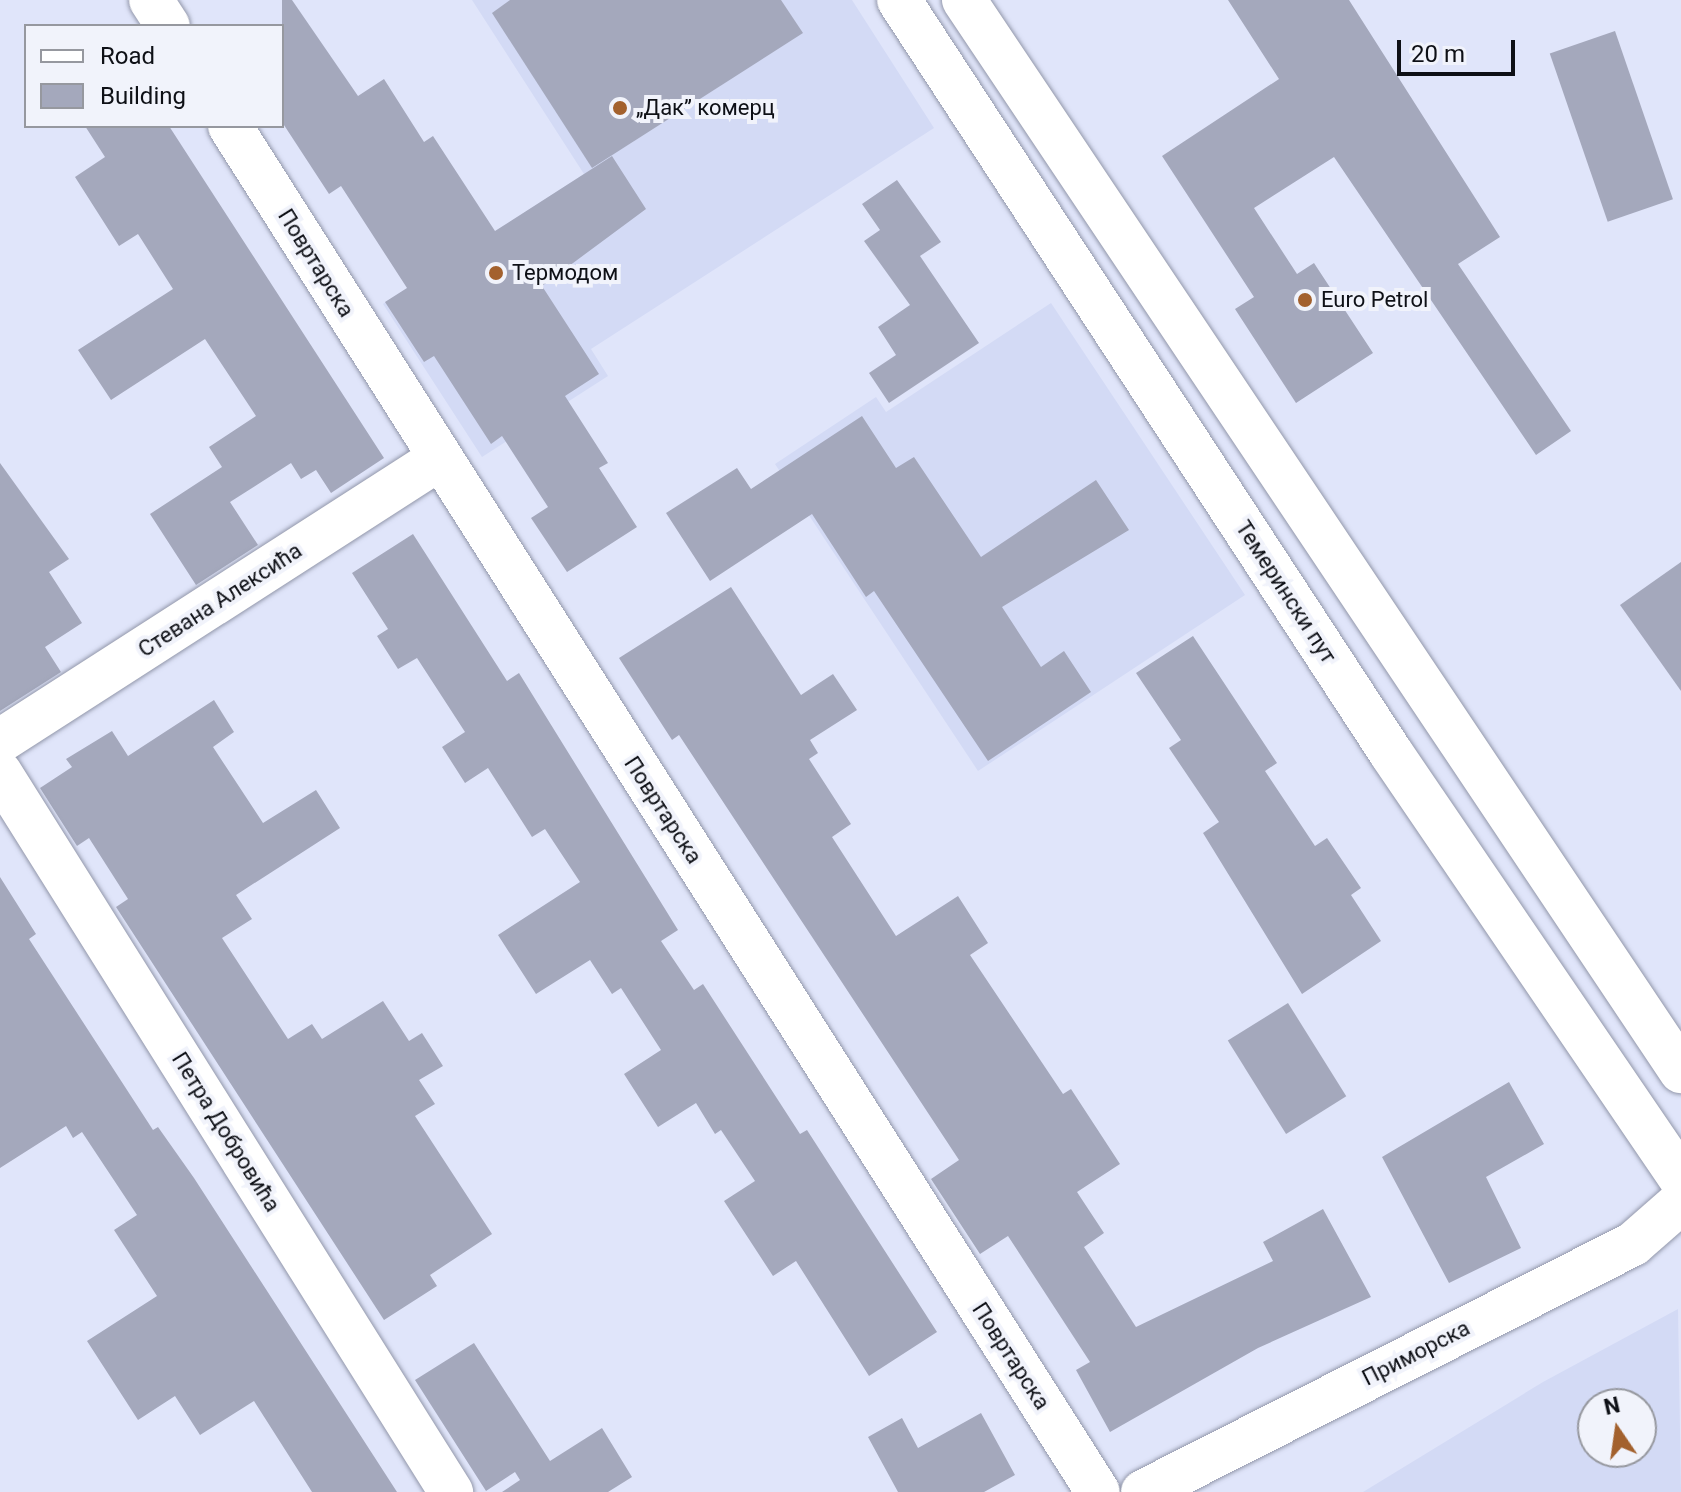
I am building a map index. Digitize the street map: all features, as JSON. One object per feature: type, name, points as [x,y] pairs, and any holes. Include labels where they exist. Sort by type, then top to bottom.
[{"type":"street","points":[[151,0],[167,24]]},
{"type":"street","name":"Темерински пут","points":[[899,0],[1391,753],[1681,1179]]},
{"type":"street","points":[[964,0],[1681,1071]]},
{"type":"street","name":"Повртарска","points":[[231,128],[1098,1492]]},
{"type":"street","name":"Стевана Алексића","points":[[0,741],[439,459]]},
{"type":"street","name":"Петра Добровића","points":[[0,773],[451,1492]]},
{"type":"street","name":"Приморска","points":[[1143,1492],[1633,1244],[1681,1202]]},
{"type":"shaded area","points":[[472,0],[852,0],[934,128],[591,349],[608,376],[482,457],[383,304],[584,174]]},
{"type":"shaded area","points":[[1051,303],[1245,595],[978,771],[775,464],[876,397],[886,412]]},
{"type":"shaded area","points":[[1678,1309],[1681,1492],[1363,1492],[1543,1382]]},
{"type":"building","points":[[282,0],[292,0],[358,96],[384,79],[424,142],[433,136],[495,231],[612,156],[646,209],[542,286],[599,374],[565,396],[608,463],[599,468],[637,527],[567,572],[531,518],[548,507],[502,436],[491,444],[434,356],[424,362],[385,302],[407,288],[341,186],[329,194],[284,125]]},
{"type":"building","name":"„Дак” комерц","points":[[510,0],[781,0],[803,33],[592,168],[492,13]]},
{"type":"building","points":[[1228,0],[1349,0],[1500,237],[1458,264],[1571,431],[1536,455],[1334,157],[1254,208],[1297,274],[1314,263],[1373,353],[1296,403],[1235,309],[1254,297],[1162,156],[1279,79]]},
{"type":"building","points":[[1615,31],[1673,199],[1608,222],[1550,53]]},
{"type":"building","points":[[86,128],[170,128],[384,458],[331,493],[316,470],[301,479],[291,463],[230,502],[258,545],[196,585],[150,514],[222,467],[209,447],[256,416],[205,339],[111,400],[78,350],[173,289],[138,234],[119,246],[75,177],[105,157]]},
{"type":"building","points":[[897,180],[941,242],[920,256],[979,343],[889,403],[869,373],[896,355],[878,327],[910,305],[864,241],[880,230],[862,204]]},
{"type":"building","points":[[862,416],[896,468],[914,457],[981,557],[1096,480],[1129,530],[1002,607],[1041,667],[1064,651],[1091,692],[988,761],[874,591],[866,597],[812,514],[710,581],[666,513],[737,468],[751,489]]},
{"type":"building","points":[[0,463],[69,559],[49,572],[82,623],[45,647],[61,672],[0,711]]},
{"type":"building","points":[[413,534],[507,681],[519,673],[678,930],[661,941],[694,990],[703,984],[800,1134],[807,1130],[937,1332],[869,1376],[796,1261],[773,1276],[724,1201],[755,1181],[721,1130],[715,1134],[696,1103],[658,1127],[624,1074],[661,1050],[621,988],[612,994],[590,960],[536,994],[498,935],[580,882],[545,829],[532,837],[488,768],[465,783],[442,747],[465,732],[417,658],[398,669],[377,636],[388,629],[352,573]]},
{"type":"building","points":[[1681,562],[1681,691],[1620,605]]},
{"type":"building","points":[[731,587],[801,695],[833,674],[857,710],[810,740],[818,753],[809,759],[851,824],[832,837],[896,936],[958,896],[988,943],[970,955],[1063,1094],[1071,1089],[1120,1164],[1077,1192],[1104,1233],[1084,1247],[1136,1327],[1273,1261],[1263,1242],[1323,1209],[1371,1297],[1258,1348],[1110,1432],[1076,1370],[1090,1362],[1008,1236],[980,1254],[931,1179],[959,1160],[679,735],[672,740],[619,658]]},
{"type":"building","points":[[1193,636],[1277,763],[1265,771],[1315,846],[1327,838],[1361,888],[1351,895],[1381,941],[1302,994],[1203,833],[1219,822],[1169,748],[1181,740],[1136,673]]},
{"type":"building","points":[[214,700],[234,732],[213,747],[263,823],[316,790],[340,828],[236,895],[252,919],[222,938],[288,1039],[312,1024],[322,1039],[383,1001],[409,1041],[422,1033],[443,1066],[419,1080],[435,1104],[415,1116],[492,1234],[430,1275],[437,1286],[384,1320],[116,907],[128,899],[89,838],[77,846],[40,788],[72,767],[66,759],[112,731],[128,756]]},
{"type":"building","points":[[0,877],[36,934],[29,939],[153,1130],[158,1127],[194,1178],[397,1492],[312,1492],[254,1401],[200,1435],[175,1396],[138,1420],[87,1341],[157,1296],[114,1230],[137,1215],[82,1132],[73,1138],[66,1126],[0,1168]]},
{"type":"building","points":[[1288,1003],[1346,1096],[1286,1134],[1228,1041]]},
{"type":"building","points":[[1509,1082],[1544,1144],[1486,1177],[1521,1248],[1449,1283],[1382,1157]]},
{"type":"building","points":[[474,1343],[550,1461],[602,1428],[632,1477],[608,1492],[502,1492],[520,1480],[515,1472],[486,1491],[415,1380]]},
{"type":"building","points":[[981,1413],[1015,1475],[984,1492],[898,1492],[868,1437],[902,1418],[918,1448]]},
{"type":"place","name":"„Дак” комерц","points":[[620,108]]},
{"type":"place","name":"Термодом","points":[[496,273]]},
{"type":"place","name":"Euro Petrol","points":[[1305,300]]}]
